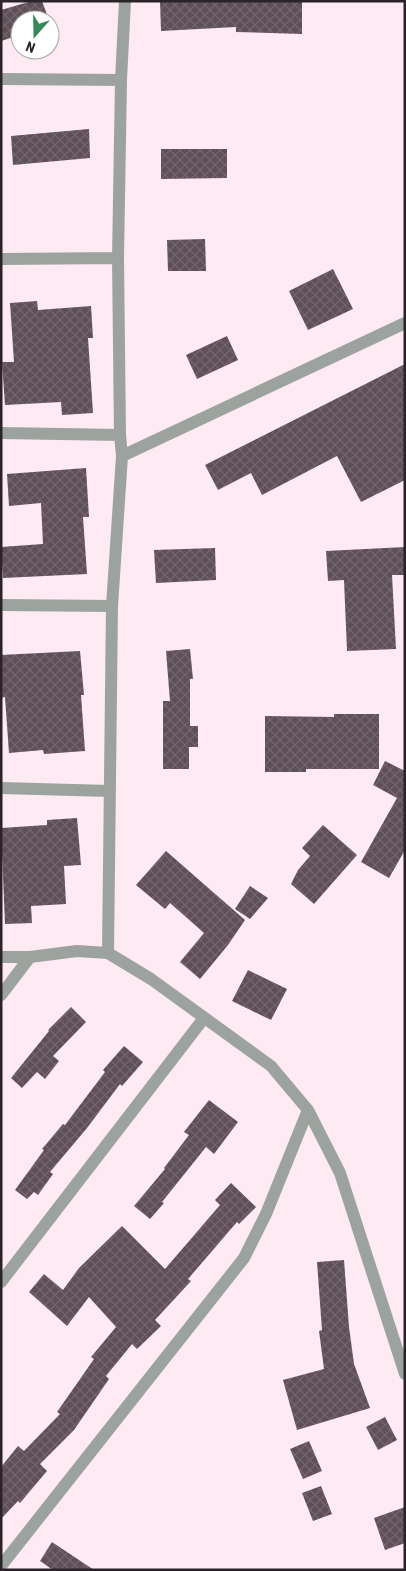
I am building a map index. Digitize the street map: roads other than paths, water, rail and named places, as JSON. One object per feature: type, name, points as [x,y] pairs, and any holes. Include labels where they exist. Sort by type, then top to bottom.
[{"type":"street","points":[[108,953],[112,606],[122,456],[120,434],[118,258],[121,80],[125,1]]},
{"type":"street","points":[[1,79],[121,80]]},
{"type":"street","points":[[1,259],[118,258]]},
{"type":"street","points":[[122,456],[405,323]]},
{"type":"street","points":[[1,433],[120,434]]},
{"type":"street","points":[[1,606],[112,606]]},
{"type":"street","points":[[1,788],[110,791]]},
{"type":"street","points":[[1,957],[30,957],[77,951],[108,953],[151,979],[271,1066],[308,1110],[340,1173],[405,1374]]},
{"type":"street","points":[[1,995],[30,957]]},
{"type":"street","points":[[1,1282],[204,1018]]},
{"type":"street","points":[[1,1566],[244,1258],[266,1214],[308,1110]]}]
